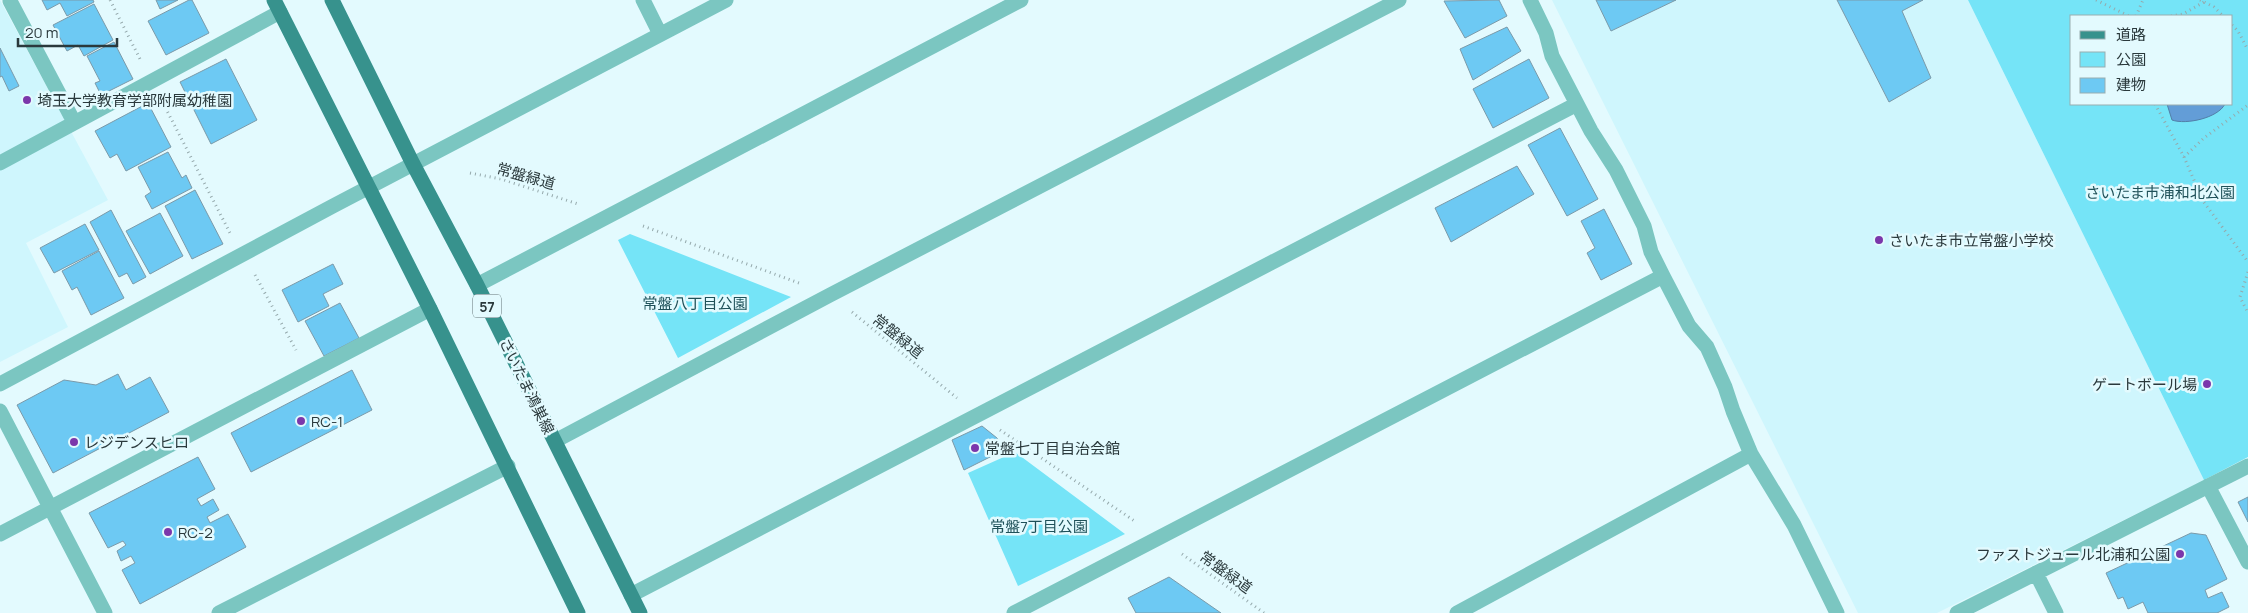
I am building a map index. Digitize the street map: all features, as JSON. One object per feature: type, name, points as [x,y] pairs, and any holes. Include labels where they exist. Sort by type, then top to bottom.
[{"type":"main road","name":"さいたま鴻巣線","points":[[332,0],[413,164],[477,285],[640,613]]},
{"type":"main road","points":[[277,6],[508,466],[578,613]]},
{"type":"street","points":[[643,0],[660,34]]},
{"type":"street","points":[[0,384],[368,187],[726,0]]},
{"type":"street","points":[[477,285],[1022,0]]},
{"type":"street","points":[[555,442],[830,295],[1399,0]]},
{"type":"street","points":[[1530,0],[1546,33],[1552,56],[1591,131],[1616,170],[1644,226],[1651,252],[1663,276],[1689,326],[1707,347],[1751,454],[1794,525],[1837,613]]},
{"type":"street","points":[[10,1],[74,122]]},
{"type":"street","points":[[0,163],[151,81],[277,6]]},
{"type":"street","points":[[631,595],[1577,104]]},
{"type":"street","points":[[1014,613],[1663,276]]},
{"type":"street","points":[[0,534],[430,309]]},
{"type":"street","points":[[0,412],[105,613]]},
{"type":"street","points":[[1457,613],[1751,454]]},
{"type":"street","points":[[220,613],[508,466]]},
{"type":"street","points":[[1957,613],[2248,466]]},
{"type":"street","points":[[2208,486],[2248,562]]},
{"type":"street","points":[[2036,573],[2056,613]]},
{"type":"path","points":[[110,0],[241,255]]},
{"type":"path","points":[[2096,0],[2127,15]]},
{"type":"path","points":[[2136,15],[2143,0]]},
{"type":"path","points":[[2200,0],[2214,7],[2222,15]]},
{"type":"path","points":[[2177,15],[2183,14],[2204,2]]},
{"type":"path","points":[[2233,26],[2248,50]]},
{"type":"path","points":[[2184,157],[2204,138],[2248,104]]},
{"type":"path","points":[[2156,105],[2184,157],[2203,201],[2248,262]]},
{"type":"path","name":"常盤緑道","points":[[470,173],[501,179],[611,214],[830,295],[978,415],[1159,537],[1264,613]]},
{"type":"path","points":[[251,268],[309,373]]},
{"type":"path","points":[[2248,272],[2240,297],[2248,313]]},
{"type":"shaded area","name":"埼玉大学教育学部附属幼稚園","points":[[0,0],[108,200],[26,243],[68,327],[0,362]]},
{"type":"shaded area","name":"さいたま市立常盤小学校","points":[[1552,0],[1968,0],[2204,480],[1937,613],[1858,613]]},
{"type":"shaded area","points":[[2167,105],[2224,105],[2209,117],[2185,122],[2172,120]]},
{"type":"green space","name":"さいたま市浦和北公園","points":[[1968,0],[2248,0],[2248,457],[2204,480]]},
{"type":"green space","name":"常盤八丁目公園","points":[[630,234],[791,297],[678,358],[618,240]]},
{"type":"green space","name":"常盤7丁目公園","points":[[1015,452],[1125,534],[1018,586],[968,473]]},
{"type":"building","points":[[42,0],[93,0],[94,2],[67,16],[60,3],[47,10]]},
{"type":"building","points":[[156,0],[178,0],[160,9]]},
{"type":"building","points":[[192,0],[209,33],[166,55],[148,21]]},
{"type":"building","points":[[1499,0],[1507,16],[1465,38],[1444,1]]},
{"type":"building","points":[[1596,0],[1676,0],[1611,31]]},
{"type":"building","points":[[1837,0],[1923,0],[1902,11],[1931,78],[1889,102]]},
{"type":"building","points":[[94,4],[113,40],[84,56],[78,45],[67,51],[53,25]]},
{"type":"building","points":[[1507,27],[1521,51],[1473,80],[1460,49]]},
{"type":"building","points":[[114,42],[133,79],[101,95],[95,83],[100,81],[87,56]]},
{"type":"building","points":[[0,48],[19,86],[9,91],[2,76],[0,77]]},
{"type":"building","points":[[226,59],[257,120],[211,144],[180,82]]},
{"type":"building","points":[[1529,59],[1549,98],[1493,128],[1473,89]]},
{"type":"building","points":[[148,103],[171,147],[126,171],[117,154],[110,158],[95,131]]},
{"type":"building","points":[[1560,128],[1598,199],[1567,216],[1528,145]]},
{"type":"building","points":[[168,152],[182,178],[186,175],[192,188],[152,209],[145,196],[151,192],[138,167]]},
{"type":"building","points":[[1517,166],[1534,194],[1451,242],[1435,208]]},
{"type":"building","points":[[195,190],[223,244],[192,259],[165,206]]},
{"type":"building","points":[[1604,209],[1632,264],[1601,280],[1587,253],[1595,248],[1581,221]]},
{"type":"building","points":[[111,210],[146,277],[133,284],[127,273],[119,277],[90,222]]},
{"type":"building","points":[[160,213],[183,256],[150,274],[126,231]]},
{"type":"building","points":[[85,224],[99,250],[54,273],[40,248]]},
{"type":"building","points":[[99,251],[124,298],[91,315],[77,287],[72,290],[62,271]]},
{"type":"building","points":[[333,264],[343,284],[323,294],[329,306],[298,322],[282,290]]},
{"type":"building","points":[[340,303],[359,338],[324,356],[305,321]]},
{"type":"building","name":"RC-1","points":[[352,370],[372,410],[251,472],[231,433]]},
{"type":"building","name":"レジデンスヒロ","points":[[118,374],[126,390],[150,377],[169,412],[53,473],[17,405],[64,380],[96,385]]},
{"type":"building","points":[[982,426],[997,438],[1002,451],[964,470],[952,440]]},
{"type":"building","name":"RC-2","points":[[198,457],[215,489],[197,499],[201,506],[213,499],[219,510],[207,517],[210,523],[228,514],[246,547],[140,604],[122,570],[135,563],[131,556],[121,561],[117,551],[126,545],[123,541],[108,548],[89,513]]},
{"type":"building","points":[[2248,497],[2248,522],[2238,502]]},
{"type":"building","name":"ファストジュール北浦和公園","points":[[2191,533],[2206,535],[2227,579],[2205,590],[2208,598],[2222,592],[2229,607],[2217,613],[2148,613],[2143,602],[2128,609],[2123,597],[2118,599],[2106,573]]},
{"type":"building","points":[[1169,577],[1221,613],[1136,613],[1128,598]]},
{"type":"place","name":"埼玉大学教育学部附属幼稚園","points":[[27,100]]},
{"type":"place","name":"さいたま市立常盤小学校","points":[[1879,240]]},
{"type":"place","name":"ゲートボール場","points":[[2207,384]]},
{"type":"place","name":"RC-1","points":[[301,421]]},
{"type":"place","name":"レジデンスヒロ","points":[[74,442]]},
{"type":"place","name":"常盤七丁目自治会館","points":[[975,448]]},
{"type":"place","name":"RC-2","points":[[168,532]]},
{"type":"place","name":"ファストジュール北浦和公園","points":[[2180,554]]}]
